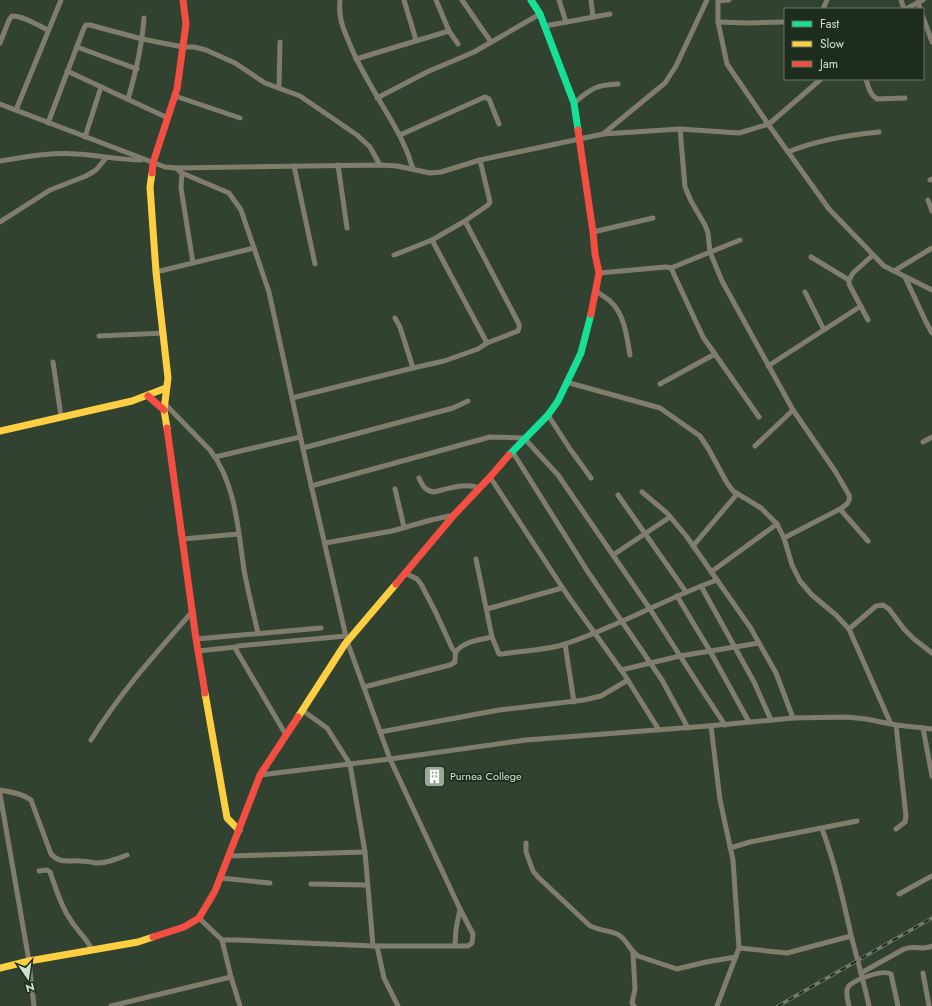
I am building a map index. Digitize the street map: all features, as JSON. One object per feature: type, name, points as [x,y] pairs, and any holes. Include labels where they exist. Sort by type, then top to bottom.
[{"type":"street","points":[[16,110],[61,0]]},
{"type":"street","points":[[183,0],[186,24],[174,96],[168,118],[150,162],[150,187],[156,272],[168,378],[164,406],[196,639],[226,818],[239,830]]},
{"type":"street","points":[[340,0],[339,17],[356,59],[377,98],[400,135],[408,152],[413,168]]},
{"type":"street","points":[[404,0],[416,40]]},
{"type":"street","points":[[436,0],[449,31],[458,44]]},
{"type":"street","points":[[462,0],[491,42]]},
{"type":"street","points":[[0,968],[29,961],[138,942],[184,926],[199,918],[215,891],[260,775],[346,638],[405,573],[454,515],[524,438],[548,415],[558,401],[581,353],[588,328],[599,274],[574,103],[540,14],[531,0]]},
{"type":"street","points":[[559,0],[566,22]]},
{"type":"street","points":[[591,0],[593,17]]},
{"type":"street","points":[[603,134],[665,83],[676,66],[707,0]]},
{"type":"street","points":[[728,0],[718,1],[718,22],[727,64],[768,124],[829,209],[884,266],[932,290]]},
{"type":"street","points":[[901,0],[906,8]]},
{"type":"street","points":[[906,8],[911,0]]},
{"type":"street","points":[[906,8],[920,1]]},
{"type":"street","points":[[377,98],[427,72],[474,52],[540,14]]},
{"type":"street","points":[[545,26],[610,14]]},
{"type":"street","points":[[0,43],[12,16],[25,19],[48,30]]},
{"type":"street","points":[[128,100],[137,69],[144,18]]},
{"type":"street","points":[[924,20],[932,42]]},
{"type":"street","points":[[718,22],[784,22]]},
{"type":"street","points":[[48,123],[86,25],[142,39],[206,50],[235,63],[265,83],[300,96],[357,135],[370,147],[380,165]]},
{"type":"street","points":[[356,59],[449,31]]},
{"type":"street","points":[[279,88],[280,42]]},
{"type":"street","points":[[77,47],[137,69]]},
{"type":"street","points":[[67,71],[168,118]]},
{"type":"street","points":[[0,104],[165,167],[380,165],[413,168],[430,173],[441,172],[480,160],[578,138],[603,134],[680,129],[739,133],[768,124],[820,80]]},
{"type":"street","points":[[866,80],[874,98],[905,98]]},
{"type":"street","points":[[574,103],[594,88],[604,85],[618,84]]},
{"type":"street","points":[[85,137],[101,87]]},
{"type":"street","points":[[174,96],[240,118]]},
{"type":"street","points":[[400,135],[485,97],[489,99],[499,124]]},
{"type":"street","points":[[680,129],[684,187],[705,225],[708,233],[710,252],[722,281],[793,410],[835,471],[849,495],[850,499],[848,503],[840,509],[784,538]]},
{"type":"street","points":[[788,152],[807,145],[851,134],[879,132]]},
{"type":"street","points":[[0,162],[38,154],[76,154],[150,162]]},
{"type":"street","points":[[0,222],[50,190],[86,176],[96,170],[106,158]]},
{"type":"street","points":[[394,255],[432,240],[465,221],[488,205],[490,202],[480,160]]},
{"type":"street","points":[[338,165],[346,228]]},
{"type":"street","points":[[294,166],[315,264]]},
{"type":"street","points":[[176,168],[182,173],[229,193],[242,210],[269,292],[300,437],[346,638],[390,760],[473,934],[472,943],[468,946],[375,946],[222,940]]},
{"type":"street","points":[[182,173],[181,188],[194,263]]},
{"type":"street","points":[[928,200],[932,210]]},
{"type":"street","points":[[593,232],[653,218]]},
{"type":"street","points":[[292,398],[444,361],[478,349],[487,343],[518,331],[519,324],[465,221]]},
{"type":"street","points":[[432,240],[487,343]]},
{"type":"street","points":[[599,274],[666,267],[671,268],[740,240]]},
{"type":"street","points":[[156,272],[254,248]]},
{"type":"street","points":[[894,271],[932,248]]},
{"type":"street","points":[[868,320],[849,284],[849,280],[853,274],[874,255]]},
{"type":"street","points":[[811,257],[849,280]]},
{"type":"street","points":[[671,268],[703,337],[759,417]]},
{"type":"street","points":[[905,277],[932,333]]},
{"type":"street","points":[[596,291],[612,302],[620,313],[630,355]]},
{"type":"street","points":[[805,292],[824,330]]},
{"type":"street","points":[[768,366],[861,306]]},
{"type":"street","points":[[395,318],[400,326],[413,368]]},
{"type":"street","points":[[99,336],[164,333]]},
{"type":"street","points":[[660,384],[715,354]]},
{"type":"street","points":[[53,362],[62,416]]},
{"type":"street","points":[[566,382],[660,408],[700,436],[727,483],[737,494],[761,508],[777,524],[784,538],[794,569],[800,581],[812,595],[836,615],[849,629],[890,722]]},
{"type":"street","points":[[0,430],[132,401],[166,388]]},
{"type":"street","points":[[148,396],[164,406],[202,441],[215,457],[226,479],[232,495],[245,573],[258,633]]},
{"type":"street","points":[[303,448],[453,408],[468,401]]},
{"type":"street","points":[[755,446],[793,410]]},
{"type":"street","points":[[548,415],[591,478]]},
{"type":"street","points":[[311,486],[490,436],[524,438],[558,475],[650,609],[725,724]]},
{"type":"street","points":[[215,457],[300,437]]},
{"type":"street","points":[[923,442],[932,437]]},
{"type":"street","points":[[512,451],[588,572],[662,680],[688,728]]},
{"type":"street","points":[[490,477],[562,588],[628,680],[659,730]]},
{"type":"street","points":[[419,478],[424,487],[429,491],[434,492],[467,486],[475,486],[479,488]]},
{"type":"street","points":[[395,489],[404,527]]},
{"type":"street","points":[[642,492],[670,516],[750,627],[776,673],[793,718]]},
{"type":"street","points":[[693,546],[737,494]]},
{"type":"street","points":[[618,495],[686,592]]},
{"type":"street","points":[[840,509],[868,541]]},
{"type":"street","points":[[325,543],[392,531],[454,515]]},
{"type":"street","points":[[613,556],[670,516]]},
{"type":"street","points":[[711,572],[777,524]]},
{"type":"street","points":[[183,539],[238,534]]},
{"type":"street","points":[[476,559],[492,637],[499,654],[565,644],[595,633],[686,592],[717,580]]},
{"type":"street","points":[[405,573],[417,579],[421,584],[452,648],[456,653]]},
{"type":"street","points":[[701,586],[754,682],[771,720]]},
{"type":"street","points":[[486,609],[562,588]]},
{"type":"street","points":[[677,596],[710,651],[749,722]]},
{"type":"street","points":[[849,629],[876,606],[883,605],[890,608],[904,629],[932,653]]},
{"type":"street","points":[[91,740],[104,718],[159,649],[192,612]]},
{"type":"street","points":[[196,639],[320,628]]},
{"type":"street","points":[[364,687],[450,666],[454,662],[456,653],[460,648],[471,642],[492,637]]},
{"type":"street","points":[[198,651],[238,646],[346,638]]},
{"type":"street","points":[[621,670],[680,656],[759,643]]},
{"type":"street","points":[[565,644],[574,702]]},
{"type":"street","points":[[236,647],[236,650],[286,735]]},
{"type":"street","points":[[380,732],[499,710],[574,702],[601,696],[628,680]]},
{"type":"street","points":[[302,710],[327,728],[350,764],[365,852],[367,885],[375,946],[384,978],[398,1006]]},
{"type":"street","points":[[260,775],[390,760],[526,740],[688,728],[793,718],[847,717],[932,729]]},
{"type":"street","points":[[896,725],[906,816],[904,822],[896,829]]},
{"type":"street","points":[[711,726],[720,800],[732,860],[739,948],[717,1006]]},
{"type":"street","points":[[923,728],[932,776]]},
{"type":"street","points":[[0,790],[26,796],[30,800],[51,854],[55,858],[64,861],[79,860],[96,863],[112,861],[127,856]]},
{"type":"street","points":[[0,794],[29,961],[34,1006]]},
{"type":"street","points":[[730,848],[750,842],[857,821]]},
{"type":"street","points":[[822,829],[833,859],[845,903],[851,936],[869,1006]]},
{"type":"street","points":[[526,843],[526,852],[530,865],[538,877],[589,925],[593,928],[617,934],[633,953],[647,960],[677,969],[736,957]]},
{"type":"street","points":[[228,856],[365,852]]},
{"type":"street","points":[[38,871],[47,870],[50,872],[60,903],[70,921],[85,938],[92,950]]},
{"type":"street","points":[[899,894],[932,876]]},
{"type":"street","points":[[220,878],[270,883]]},
{"type":"street","points":[[311,884],[367,885]]},
{"type":"street","points":[[455,945],[456,929],[460,909]]},
{"type":"street","points":[[199,918],[222,940],[240,1006]]},
{"type":"street","points":[[739,948],[787,953],[851,936]]},
{"type":"street","points":[[849,1006],[846,990],[862,976],[904,949],[911,947],[927,948],[932,946]]},
{"type":"street","points":[[633,953],[635,990],[632,1000],[634,1006]]},
{"type":"street","points":[[862,976],[880,972],[888,972],[891,974],[898,1006]]},
{"type":"street","points":[[923,973],[929,1006]]},
{"type":"street","points":[[111,1006],[231,976]]},
{"type":"railway","points":[[778,1006],[932,918]]},
{"type":"traffic: fast","points":[[531,0],[540,14],[574,103],[578,130]]},
{"type":"traffic: fast","points":[[509,455],[548,415],[558,401],[581,353],[591,314]]},
{"type":"traffic: slow","points":[[152,173],[150,187],[156,272],[168,378],[164,410],[167,428]]},
{"type":"traffic: slow","points":[[0,431],[132,401],[166,388]]},
{"type":"traffic: slow","points":[[298,717],[345,644],[396,584]]},
{"type":"traffic: slow","points":[[205,693],[227,818],[239,830]]},
{"type":"traffic: slow","points":[[0,968],[29,961],[138,942],[153,937]]},
{"type":"traffic: jam","points":[[152,173],[153,163],[177,89],[186,24],[183,0]]},
{"type":"traffic: jam","points":[[578,130],[599,273],[591,314]]},
{"type":"traffic: jam","points":[[148,396],[164,410]]},
{"type":"traffic: jam","points":[[167,428],[196,639],[205,693]]},
{"type":"traffic: jam","points":[[396,584],[454,515],[509,455]]},
{"type":"traffic: jam","points":[[153,937],[184,927],[199,918],[215,891],[260,775],[298,717]]},
{"type":"place","name":"Purnea College","points":[[434,776]]}]
